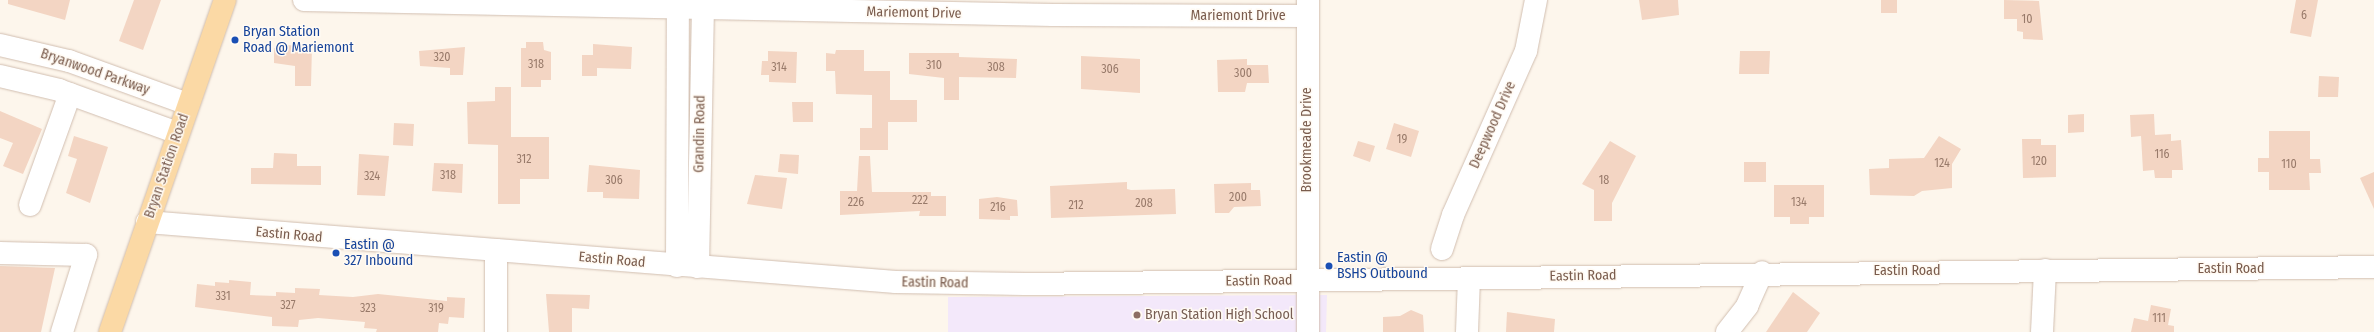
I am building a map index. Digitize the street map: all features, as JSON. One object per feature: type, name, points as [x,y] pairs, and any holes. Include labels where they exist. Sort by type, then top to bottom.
[{"type":"main road","name":"Bryan Station Road","points":[[110,332],[225,0]]},
{"type":"street","name":"Mariemont Drive","points":[[304,0],[1053,8],[1308,8]]},
{"type":"street","name":"Deepwood Drive","points":[[1442,249],[1453,215],[1526,51],[1536,0]]},
{"type":"street","name":"Grandin Road","points":[[678,4],[687,266]]},
{"type":"street","name":"Grandin Road","points":[[687,266],[703,4]]},
{"type":"street","name":"Brookmeade Drive","points":[[1308,8],[1308,332]]},
{"type":"street","name":"Bryanwood Parkway","points":[[0,44],[68,61],[188,104]]},
{"type":"street","name":"Bryanwood Parkway","points":[[0,76],[70,94],[178,133]]},
{"type":"street","points":[[30,205],[70,94]]},
{"type":"street","name":"Eastin Road","points":[[147,222],[896,282],[1307,280],[1762,272],[2374,267]]},
{"type":"street","points":[[496,250],[496,332]]},
{"type":"street","points":[[0,254],[86,255],[62,332]]},
{"type":"street","points":[[2042,332],[2045,270]]},
{"type":"street","points":[[1727,332],[1747,306],[1762,272]]},
{"type":"street","points":[[1467,332],[1469,278]]},
{"type":"shaded area","name":"Bryan Station High School","points":[[1327,295],[1326,332],[948,332],[948,297]]},
{"type":"building","points":[[8,0],[70,0],[65,20],[8,4]]},
{"type":"building","points":[[134,0],[161,0],[143,50],[119,41]]},
{"type":"building","points":[[1639,0],[1678,0],[1679,15],[1642,20]]},
{"type":"building","points":[[1881,0],[1897,0],[1897,13],[1881,13]]},
{"type":"building","points":[[2004,0],[2039,1],[2043,40],[2023,39],[2023,32],[2017,31],[2017,19],[2004,19]]},
{"type":"building","points":[[2296,0],[2318,0],[2311,37],[2290,33]]},
{"type":"building","points":[[526,42],[543,42],[544,50],[551,52],[551,80],[541,80],[541,87],[521,87],[521,48],[526,48]]},
{"type":"building","points":[[593,44],[632,47],[631,69],[597,68],[597,76],[582,76],[582,55],[593,55]]},
{"type":"building","points":[[282,45],[312,46],[311,86],[295,86],[295,66],[274,63],[274,48],[282,48]]},
{"type":"building","points":[[465,47],[463,75],[450,75],[450,68],[420,66],[419,51]]},
{"type":"building","points":[[836,50],[864,50],[864,71],[890,71],[890,100],[917,100],[917,122],[888,122],[888,150],[860,150],[860,128],[872,128],[872,95],[836,94],[835,71],[826,71],[826,53],[835,54]]},
{"type":"building","points":[[768,51],[797,52],[796,83],[769,82],[769,75],[761,75],[762,61],[768,61]]},
{"type":"building","points":[[1740,51],[1770,51],[1769,74],[1739,74]]},
{"type":"building","points":[[909,53],[959,53],[959,57],[1017,59],[1016,78],[959,77],[959,100],[944,100],[944,78],[909,74]]},
{"type":"building","points":[[1081,56],[1140,59],[1140,93],[1081,89]]},
{"type":"building","points":[[1247,59],[1247,65],[1268,65],[1269,83],[1247,83],[1245,92],[1218,92],[1217,60]]},
{"type":"building","points":[[2319,76],[2339,77],[2338,97],[2318,97]]},
{"type":"building","points":[[495,87],[511,87],[511,137],[549,137],[549,179],[520,179],[520,204],[498,204],[498,145],[468,144],[467,102],[495,101]]},
{"type":"building","points":[[792,102],[813,102],[813,122],[793,122]]},
{"type":"building","points":[[0,111],[42,129],[23,174],[3,166],[13,143],[0,138]]},
{"type":"building","points":[[2084,114],[2084,132],[2068,133],[2068,115]]},
{"type":"building","points":[[2154,114],[2155,135],[2171,134],[2171,141],[2181,140],[2183,170],[2172,170],[2172,178],[2155,178],[2154,170],[2143,171],[2141,136],[2131,137],[2130,115]]},
{"type":"building","points":[[394,123],[414,124],[413,146],[393,145]]},
{"type":"building","points":[[1394,123],[1419,131],[1411,157],[1386,149]]},
{"type":"building","points":[[2269,131],[2310,131],[2310,159],[2320,159],[2321,173],[2309,173],[2310,190],[2269,190],[2269,172],[2258,172],[2258,158],[2269,158]]},
{"type":"building","points":[[74,136],[108,147],[90,203],[66,193],[77,159],[68,156]]},
{"type":"building","points":[[1939,136],[1961,149],[1952,164],[1952,188],[1922,191],[1914,196],[1870,195],[1869,169],[1889,168],[1889,159],[1924,158]]},
{"type":"building","points":[[2022,139],[2041,139],[2041,145],[2056,145],[2056,177],[2023,178]]},
{"type":"building","points":[[1358,141],[1375,146],[1370,162],[1353,156]]},
{"type":"building","points":[[1610,141],[1636,156],[1612,203],[1612,221],[1594,221],[1594,190],[1582,184]]},
{"type":"building","points":[[274,153],[297,154],[297,166],[321,166],[321,185],[251,184],[251,168],[273,168]]},
{"type":"building","points":[[359,154],[389,156],[385,196],[357,195]]},
{"type":"building","points":[[780,154],[799,155],[798,174],[778,172]]},
{"type":"building","points":[[859,156],[870,156],[872,192],[931,192],[931,196],[946,196],[946,216],[919,216],[920,211],[840,215],[840,191],[857,191]]},
{"type":"building","points":[[1744,162],[1766,162],[1766,182],[1744,182]]},
{"type":"building","points":[[434,163],[463,164],[462,193],[432,191]]},
{"type":"building","points":[[589,165],[640,170],[639,199],[603,198],[603,192],[587,192]]},
{"type":"building","points":[[2374,172],[2374,209],[2360,178]]},
{"type":"building","points":[[755,175],[787,178],[782,209],[747,204]]},
{"type":"building","points":[[1127,182],[1127,189],[1131,190],[1175,189],[1176,214],[1051,218],[1050,186]]},
{"type":"building","points":[[1251,183],[1251,190],[1260,190],[1261,206],[1234,207],[1229,213],[1215,213],[1214,184]]},
{"type":"building","points":[[1774,185],[1824,185],[1824,217],[1809,217],[1809,224],[1790,224],[1790,217],[1774,217]]},
{"type":"building","points":[[997,197],[1017,200],[1018,216],[1010,216],[1010,220],[979,219],[979,199]]},
{"type":"building","points":[[0,266],[55,268],[41,332],[0,332]]},
{"type":"building","points":[[229,280],[251,282],[250,295],[276,296],[276,292],[295,293],[295,288],[320,289],[319,295],[353,297],[378,294],[447,301],[447,297],[465,298],[464,318],[449,317],[448,324],[439,323],[438,332],[376,332],[377,329],[364,328],[365,322],[318,318],[299,320],[298,327],[272,326],[272,317],[195,307],[197,284],[215,286],[215,282],[229,283]]},
{"type":"building","points":[[1793,292],[1820,313],[1807,332],[1766,332]]},
{"type":"building","points":[[546,294],[590,295],[589,309],[572,308],[572,332],[549,332]]},
{"type":"building","points":[[2151,305],[2171,309],[2168,325],[2174,326],[2174,332],[2131,332],[2134,318],[2148,321]]},
{"type":"building","points":[[1411,310],[1423,315],[1424,332],[1383,332],[1383,317],[1400,316]]},
{"type":"building","points":[[1507,312],[1555,319],[1554,332],[1506,332]]},
{"type":"place","name":"Bryan Station Road @ Mariemont","points":[[235,40]]},
{"type":"place","name":"Eastin @ 327 Inbound","points":[[336,253]]},
{"type":"place","name":"Eastin @ BSHS Outbound","points":[[1329,266]]},
{"type":"place","name":"Bryan Station High School","points":[[1137,315]]}]
